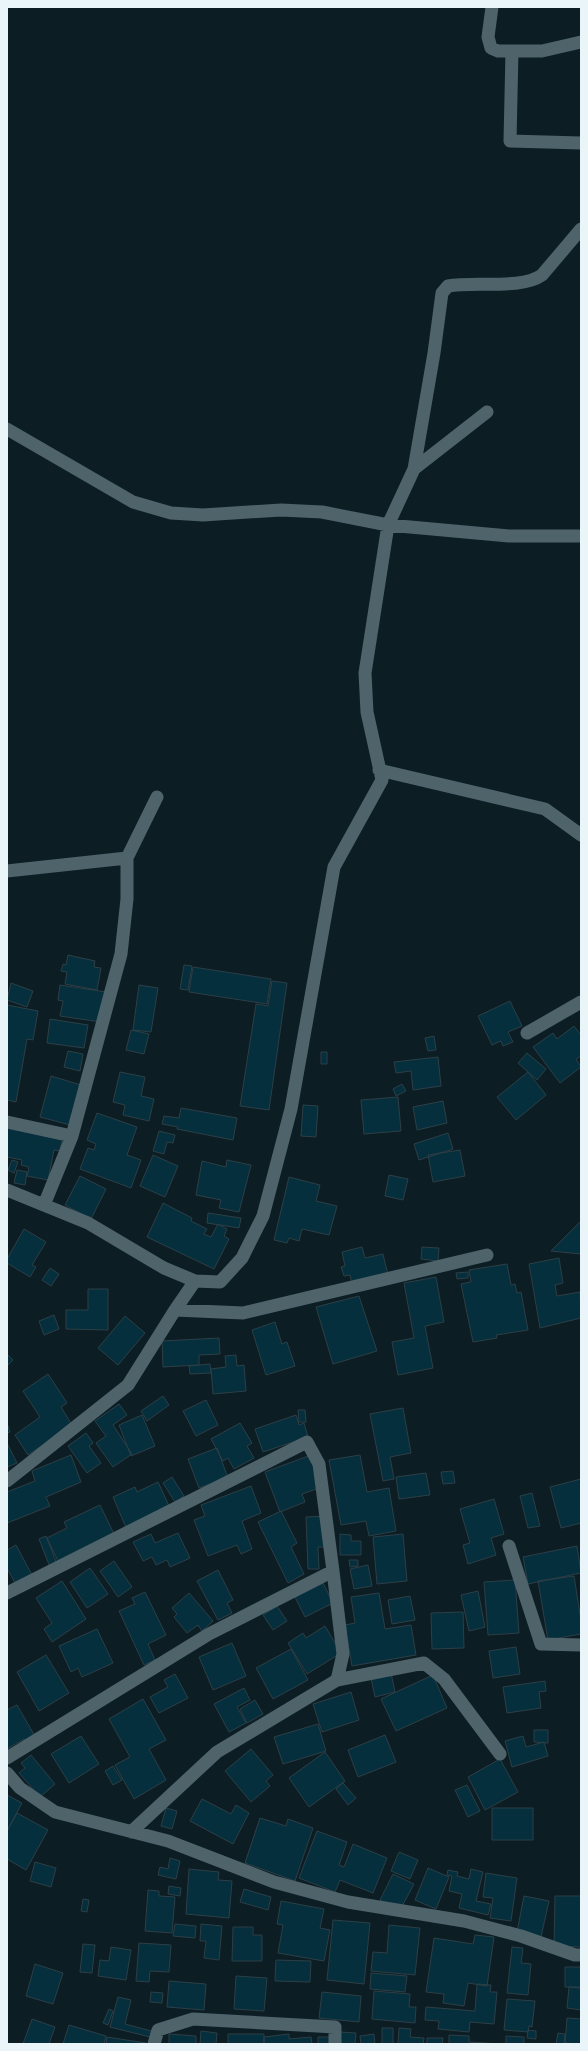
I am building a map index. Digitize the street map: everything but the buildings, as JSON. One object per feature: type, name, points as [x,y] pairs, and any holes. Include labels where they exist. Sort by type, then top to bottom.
[{"type":"street","points":[[492,7],[488,37],[491,48],[498,51],[542,51],[581,42]]},
{"type":"street","points":[[512,51],[510,141],[581,143]]},
{"type":"street","points":[[7,1190],[88,1222],[164,1268],[195,1281],[220,1282],[242,1258],[263,1216],[291,1109],[334,867],[382,780],[367,712],[364,673],[388,525],[414,469],[434,352],[442,293],[448,286],[457,284],[512,283],[535,280],[542,275],[581,229]]},
{"type":"street","points":[[414,469],[487,412]]},
{"type":"street","points":[[7,429],[133,502],[171,513],[203,515],[281,510],[316,512],[388,525],[509,536],[581,536]]},
{"type":"street","points":[[379,770],[545,809],[581,835]]},
{"type":"street","points":[[44,1205],[72,1136],[121,954],[127,899],[127,858],[157,797]]},
{"type":"street","points":[[7,871],[127,858]]},
{"type":"street","points":[[527,1033],[581,1002]]},
{"type":"street","points":[[7,1122],[72,1136]]},
{"type":"street","points":[[175,1310],[243,1313],[487,1255]]},
{"type":"street","points":[[7,1481],[128,1385],[195,1281]]},
{"type":"street","points":[[7,1593],[307,1442],[319,1464],[333,1571],[343,1654],[337,1680]]},
{"type":"street","points":[[510,1546],[541,1644],[581,1645]]},
{"type":"street","points":[[7,1758],[209,1634],[333,1571]]},
{"type":"street","points":[[131,1832],[217,1752],[337,1680],[424,1663],[444,1679],[500,1754]]},
{"type":"street","points":[[7,1773],[20,1788],[55,1812],[168,1841],[274,1882],[348,1902],[464,1921],[521,1936],[574,1955],[581,1955]]},
{"type":"street","points":[[154,2044],[158,2030],[193,2019],[335,2027],[335,2044]]}]
